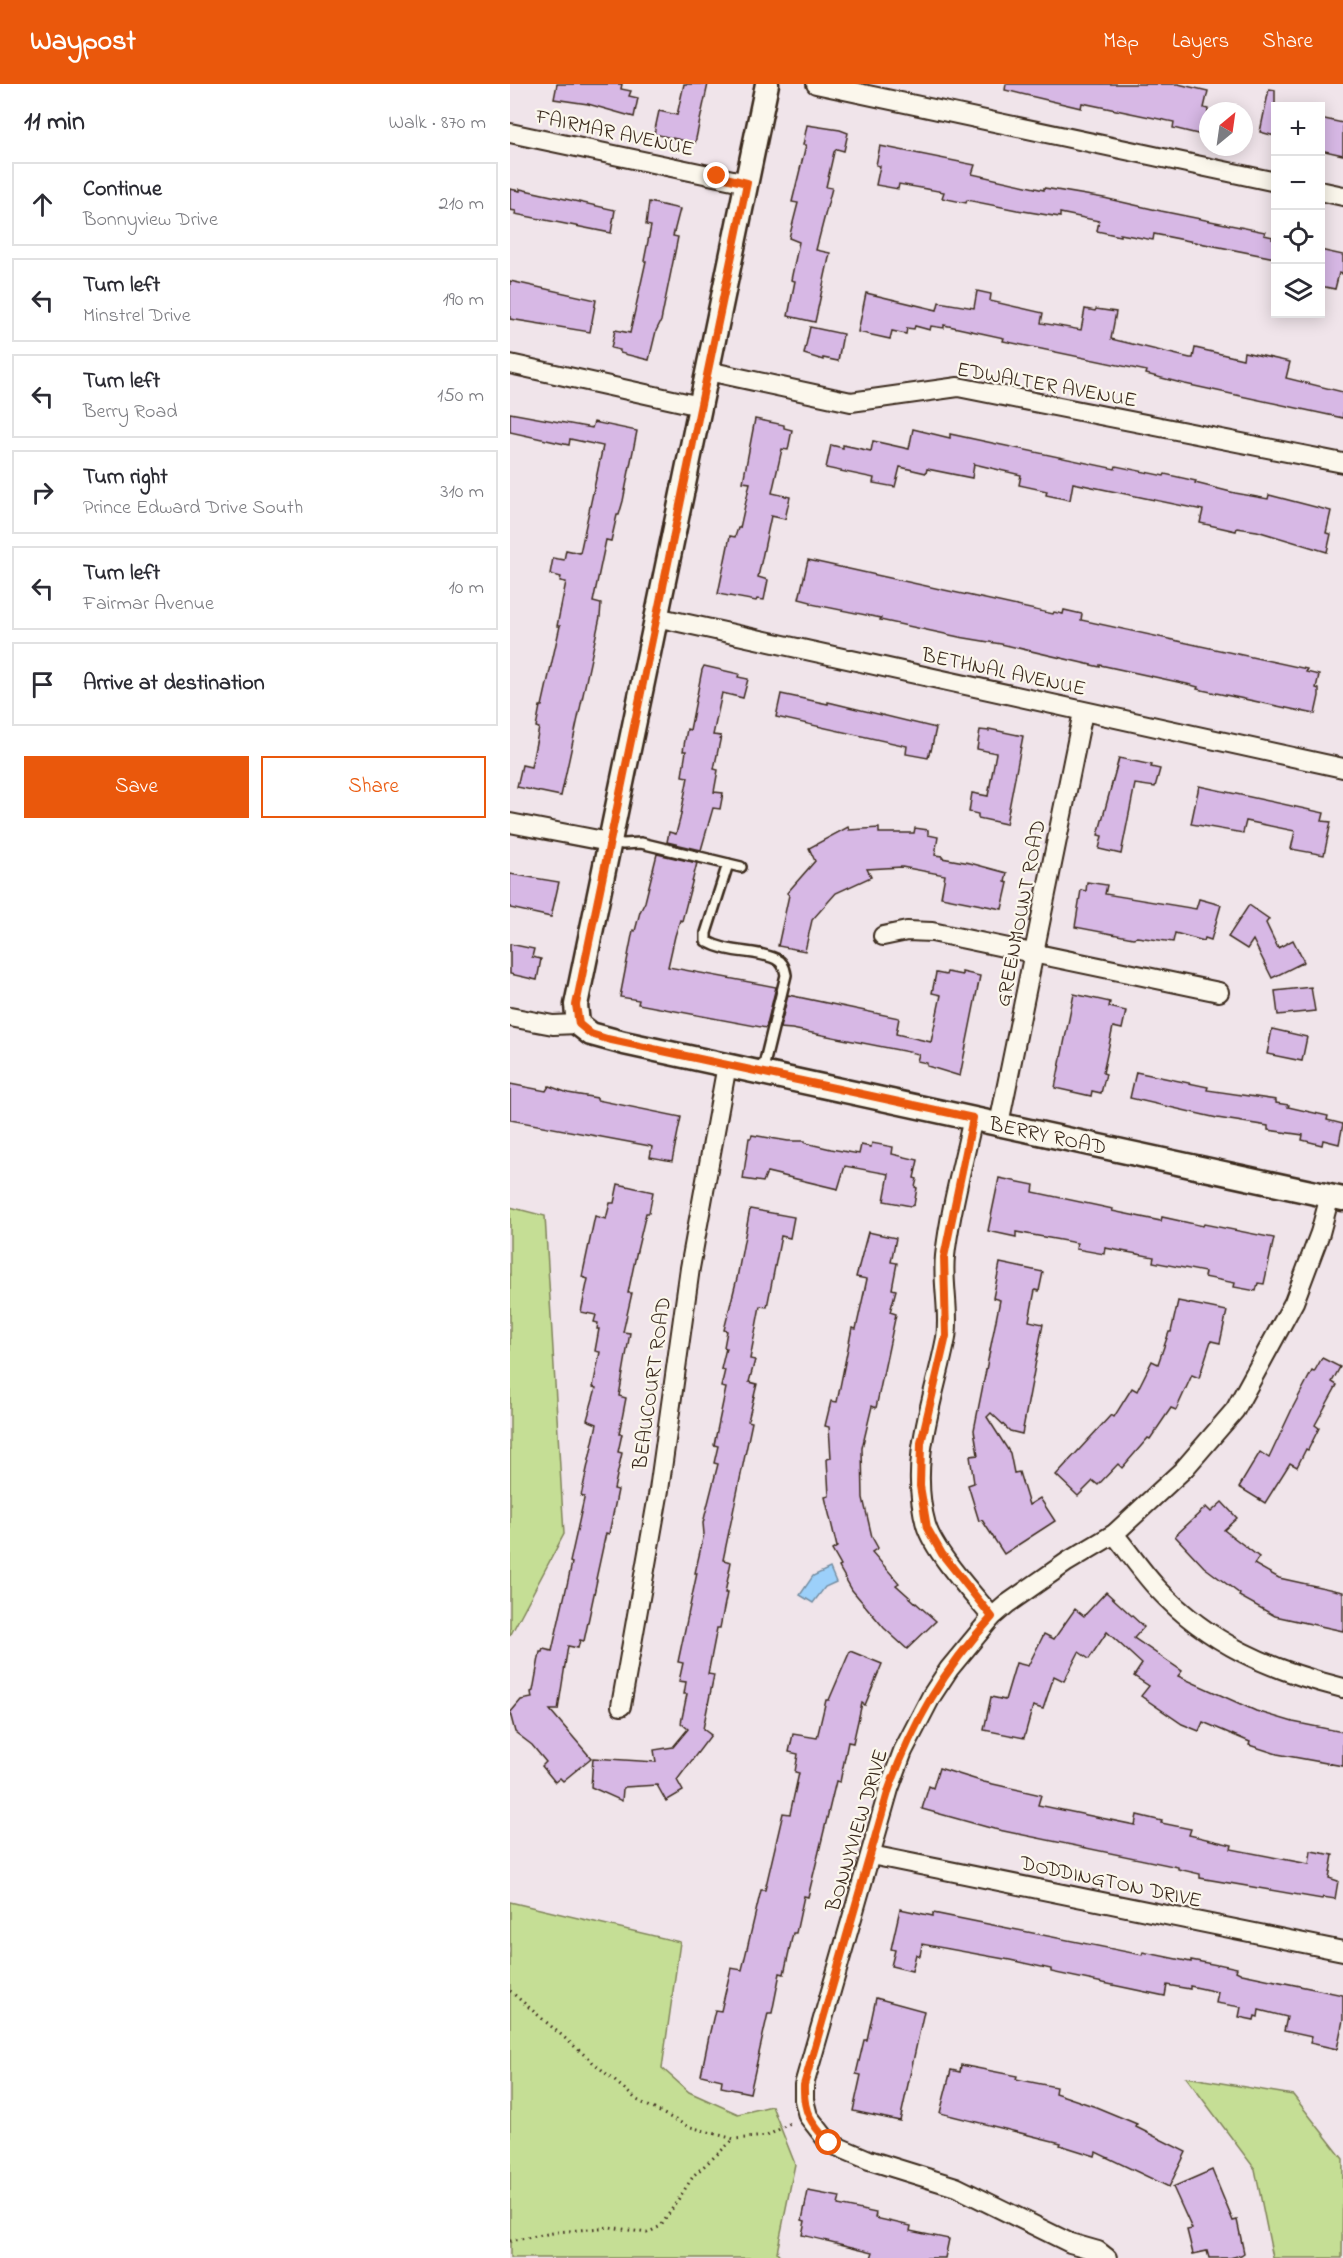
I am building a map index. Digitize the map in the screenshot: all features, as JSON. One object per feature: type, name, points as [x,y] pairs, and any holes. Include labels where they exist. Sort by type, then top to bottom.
[{"type":"street","points":[[579,1024],[576,1005],[767,84]]},
{"type":"street","points":[[816,84],[1271,181]]},
{"type":"street","name":"FAIRMAR AVENUE","points":[[510,132],[747,183]]},
{"type":"street","points":[[1325,192],[1343,196]]},
{"type":"street","points":[[510,364],[700,406]]},
{"type":"street","name":"EDWALTER AVENUE","points":[[708,371],[851,402],[958,387],[1343,463]]},
{"type":"street","name":"BETHNAL AVENUE","points":[[656,617],[1343,768]]},
{"type":"street","name":"GREENMOUNT ROAD","points":[[999,1124],[1083,712]]},
{"type":"street","points":[[510,823],[609,842]]},
{"type":"street","points":[[883,936],[907,931],[932,932],[1219,992]]},
{"type":"street","name":"BERRY ROAD","points":[[510,1017],[553,1025],[579,1024],[591,1034],[607,1039],[1337,1198]]},
{"type":"street","name":"BEAUCOURT ROAD","points":[[621,1706],[659,1490],[690,1268],[727,1065]]},
{"type":"street","points":[[973,1118],[944,1257],[946,1336],[921,1443],[920,1486],[927,1528],[942,1554],[992,1617]]},
{"type":"street","name":"BONNYVIEW DRIVE","points":[[807,2114],[804,2085],[889,1789],[903,1751],[923,1709],[949,1669],[992,1617],[1067,1562],[1114,1534],[1184,1469],[1236,1410],[1294,1302],[1320,1233],[1337,1198]]},
{"type":"street","points":[[1114,1534],[1157,1588],[1201,1629],[1236,1650],[1268,1665],[1303,1678],[1343,1688]]},
{"type":"street","name":"DODDINGTON DRIVE","points":[[871,1855],[1343,1952]]},
{"type":"street","points":[[807,2114],[816,2129],[829,2143],[869,2160],[956,2187],[1070,2243],[1098,2251],[1107,2258]]},
{"type":"lane","points":[[609,842],[641,843],[741,867]]},
{"type":"lane","points":[[728,864],[706,933],[706,940],[723,949],[778,960],[785,968],[786,975],[762,1073]]},
{"type":"path","points":[[510,1991],[637,2100],[687,2126],[734,2139],[767,2136],[807,2114]]},
{"type":"path","points":[[510,2241],[558,2232],[610,2227],[647,2233],[661,2226],[694,2175],[734,2139]]},
{"type":"green space","points":[[510,1207],[545,1216],[564,1534],[510,1636]]},
{"type":"green space","points":[[510,1902],[680,1942],[662,2068],[689,2092],[738,2114],[772,2106],[795,2164],[777,2252],[782,2258],[510,2258]]},
{"type":"green space","points":[[1186,2077],[1293,2095],[1343,2159],[1342,2258],[1273,2258],[1255,2169]]},
{"type":"water","points":[[830,1568],[836,1582],[825,1587],[813,1603],[800,1595],[813,1576]]},
{"type":"building","points":[[557,84],[622,84],[621,89],[631,91],[629,96],[638,98],[634,117],[588,104],[554,99]]},
{"type":"building","points":[[684,84],[708,84],[695,143],[654,134],[659,111],[677,115]]},
{"type":"building","points":[[1006,84],[1178,84],[1208,91],[1205,102],[1199,102],[1199,134],[1173,128],[1174,122],[1082,103],[1081,108],[1005,90]]},
{"type":"building","points":[[1269,89],[1275,90],[1275,102],[1271,102],[1271,135],[1260,132]]},
{"type":"building","points":[[1325,119],[1343,123],[1343,155],[1325,151]]},
{"type":"building","points":[[807,125],[848,133],[844,151],[837,149],[834,152],[826,187],[832,188],[816,250],[830,253],[815,322],[788,316],[795,281],[791,280],[799,242],[789,238],[798,203],[792,202],[806,145],[803,145]]},
{"type":"building","points":[[880,146],[975,165],[972,174],[1044,190],[1044,188],[1104,198],[1265,232],[1264,235],[1271,237],[1271,257],[1154,234],[1153,240],[1120,234],[1120,236],[1097,231],[1099,221],[1060,213],[1060,217],[967,200],[966,203],[942,198],[944,192],[899,184],[898,189],[876,185],[880,166],[876,165]]},
{"type":"building","points":[[510,189],[520,191],[520,189],[615,210],[611,233],[515,214],[516,211],[510,210]]},
{"type":"building","points":[[649,202],[680,209],[673,236],[678,237],[661,321],[656,331],[649,360],[620,353],[620,350],[611,348],[615,330],[630,333],[646,261],[644,261],[651,226],[646,225]]},
{"type":"building","points":[[1325,251],[1343,255],[1343,274],[1339,273],[1335,289],[1325,287]]},
{"type":"building","points":[[510,281],[596,300],[590,332],[510,319]]},
{"type":"building","points":[[977,291],[991,294],[990,301],[1043,313],[1041,323],[1081,330],[1085,309],[1116,312],[1111,339],[1190,358],[1193,358],[1195,348],[1243,359],[1244,352],[1290,362],[1286,378],[1343,392],[1343,418],[1185,384],[1146,374],[1147,371],[1003,341],[1004,338],[944,325],[944,328],[931,326],[930,330],[915,326],[914,329],[907,328],[906,334],[892,331],[890,339],[858,332],[866,293],[937,310],[939,302],[974,308]]},
{"type":"building","points":[[810,327],[843,334],[838,361],[823,358],[823,360],[804,354]]},
{"type":"building","points":[[510,413],[592,428],[594,422],[637,431],[623,501],[611,541],[606,540],[593,602],[601,604],[600,617],[561,796],[517,787],[522,765],[531,767],[539,728],[536,727],[540,706],[542,706],[560,626],[557,626],[566,582],[560,581],[561,577],[550,574],[553,558],[564,560],[566,550],[580,553],[603,446],[570,439],[569,445],[510,432]]},
{"type":"building","points":[[755,419],[784,425],[784,428],[792,430],[788,450],[782,449],[772,493],[790,497],[785,519],[771,516],[758,577],[768,580],[764,600],[757,599],[756,601],[718,594],[730,536],[735,537],[740,528],[750,483],[743,482]]},
{"type":"building","points":[[913,429],[950,438],[950,434],[1115,469],[1116,466],[1164,476],[1165,474],[1235,493],[1268,499],[1269,495],[1331,511],[1326,533],[1331,534],[1327,552],[1257,531],[1237,528],[1236,531],[1200,523],[1203,510],[1073,483],[1070,500],[1046,495],[1047,491],[1019,485],[1021,475],[974,464],[972,478],[927,469],[926,473],[900,467],[895,487],[873,483],[874,478],[826,468],[831,445],[871,451],[873,441],[909,449]]},
{"type":"building","points":[[808,560],[1053,614],[1054,612],[1063,614],[1064,610],[1082,614],[1081,620],[1307,669],[1306,672],[1319,675],[1316,688],[1319,689],[1319,696],[1315,714],[1197,689],[1198,687],[1187,684],[1100,665],[1100,667],[811,604],[811,602],[799,599]]},
{"type":"building","points":[[704,666],[739,674],[738,677],[748,679],[743,698],[722,693],[713,735],[721,736],[714,769],[718,770],[714,792],[723,793],[720,809],[713,808],[701,850],[667,842],[669,832],[676,834],[680,819],[688,777],[682,776],[686,751],[683,751]]},
{"type":"building","points":[[781,694],[828,704],[828,702],[936,728],[931,751],[928,758],[906,754],[907,746],[776,717]]},
{"type":"building","points":[[989,729],[1023,736],[1006,824],[978,818],[978,814],[969,812],[972,793],[988,796],[996,753],[977,749],[980,730],[989,731]]},
{"type":"building","points":[[1119,758],[1160,769],[1155,787],[1135,784],[1121,854],[1099,849],[1102,836],[1098,835]]},
{"type":"building","points":[[1199,786],[1324,813],[1322,821],[1331,822],[1324,855],[1291,849],[1295,831],[1246,821],[1243,833],[1191,824]]},
{"type":"building","points":[[848,827],[849,830],[879,828],[879,833],[914,833],[915,828],[928,830],[928,835],[938,837],[935,855],[1007,873],[1005,882],[1008,883],[1002,909],[941,897],[945,875],[902,867],[867,869],[871,877],[836,893],[812,920],[805,951],[778,946],[789,895],[787,893],[815,861],[809,848]]},
{"type":"building","points":[[657,854],[697,863],[668,967],[776,987],[766,1028],[638,1004],[639,1000],[620,997],[633,930],[635,931],[645,902]]},
{"type":"building","points":[[510,874],[559,882],[551,917],[510,908]]},
{"type":"building","points":[[1087,882],[1107,885],[1105,894],[1196,909],[1199,899],[1221,905],[1211,940],[1205,938],[1204,941],[1175,933],[1173,942],[1133,938],[1075,927],[1081,890],[1086,891]]},
{"type":"building","points":[[1249,905],[1269,919],[1266,923],[1278,948],[1293,940],[1304,962],[1272,978],[1253,940],[1247,949],[1228,937]]},
{"type":"building","points":[[510,944],[534,949],[532,957],[541,959],[537,980],[510,974]]},
{"type":"building","points":[[947,972],[962,975],[962,972],[980,976],[960,1076],[917,1061],[919,1054],[780,1028],[788,995],[899,1018],[896,1034],[931,1042],[941,995],[932,993],[936,973],[946,975]]},
{"type":"building","points":[[1311,987],[1315,1011],[1278,1015],[1275,991]]},
{"type":"building","points":[[1074,994],[1110,1002],[1109,1007],[1126,1011],[1122,1029],[1113,1027],[1101,1093],[1092,1091],[1091,1096],[1055,1088]]},
{"type":"building","points":[[1272,1029],[1307,1037],[1302,1061],[1267,1054]]},
{"type":"building","points":[[1136,1072],[1208,1087],[1207,1090],[1276,1100],[1276,1103],[1289,1105],[1288,1107],[1328,1116],[1327,1120],[1343,1124],[1339,1144],[1323,1140],[1322,1145],[1302,1140],[1303,1135],[1268,1130],[1268,1126],[1217,1118],[1130,1098]]},
{"type":"building","points":[[510,1084],[546,1091],[549,1086],[568,1093],[597,1098],[597,1100],[681,1117],[672,1161],[650,1157],[652,1147],[650,1146],[510,1120]]},
{"type":"building","points":[[752,1135],[788,1141],[805,1141],[805,1143],[859,1154],[861,1145],[871,1147],[872,1143],[893,1147],[892,1154],[918,1160],[914,1178],[917,1179],[915,1187],[917,1188],[914,1205],[884,1201],[889,1174],[845,1166],[838,1189],[767,1172],[763,1182],[743,1179],[749,1138]]},
{"type":"building","points":[[999,1178],[1034,1185],[1033,1192],[1113,1209],[1112,1211],[1161,1221],[1162,1217],[1203,1226],[1204,1224],[1274,1238],[1264,1284],[1258,1283],[1256,1291],[1234,1287],[1235,1283],[1204,1277],[1205,1272],[1153,1262],[1154,1257],[1105,1248],[1104,1254],[1076,1249],[1077,1243],[1016,1232],[1016,1237],[988,1231]]},
{"type":"building","points":[[618,1184],[653,1192],[636,1255],[628,1293],[632,1293],[623,1332],[630,1333],[619,1396],[626,1398],[619,1434],[622,1434],[618,1452],[622,1453],[614,1489],[618,1490],[609,1534],[606,1533],[584,1641],[580,1640],[578,1648],[568,1646],[558,1710],[550,1710],[591,1758],[563,1781],[560,1778],[555,1782],[542,1766],[546,1762],[532,1745],[515,1732],[510,1713],[521,1700],[532,1698],[531,1692],[540,1652],[543,1649],[552,1651],[572,1563],[570,1562],[584,1499],[581,1496],[597,1424],[587,1420],[596,1388],[593,1387],[600,1352],[595,1351],[599,1329],[597,1329],[598,1323],[594,1322],[596,1315],[581,1312],[588,1279],[582,1277],[595,1216],[606,1219],[610,1203],[614,1203]]},
{"type":"building","points":[[750,1209],[794,1217],[790,1238],[781,1236],[767,1307],[760,1306],[750,1359],[755,1360],[749,1382],[757,1384],[748,1421],[752,1422],[723,1560],[731,1562],[725,1593],[727,1593],[708,1674],[714,1675],[703,1729],[711,1735],[677,1780],[683,1791],[666,1801],[657,1785],[625,1787],[622,1801],[591,1787],[593,1758],[656,1762],[654,1750],[673,1747],[688,1729],[681,1723],[687,1694],[684,1694],[686,1682],[679,1681],[683,1663],[678,1662],[697,1573],[695,1573],[704,1534],[703,1523],[718,1464],[714,1463],[718,1446],[714,1445],[726,1388],[721,1387],[725,1370],[721,1369],[726,1348],[724,1347],[727,1331],[724,1330]]},
{"type":"building","points":[[868,1232],[896,1238],[891,1262],[897,1263],[892,1289],[896,1290],[890,1312],[896,1314],[876,1408],[872,1406],[862,1448],[863,1498],[872,1537],[878,1548],[872,1552],[899,1583],[896,1585],[936,1621],[907,1649],[884,1628],[852,1590],[839,1567],[841,1566],[832,1550],[837,1547],[825,1497],[829,1496],[827,1459],[831,1458],[829,1427],[825,1426],[831,1401],[837,1402],[852,1328],[856,1329],[867,1279],[856,1277]]},
{"type":"building","points":[[1000,1263],[1043,1272],[1039,1291],[1035,1290],[1029,1321],[1043,1324],[1022,1434],[1010,1431],[991,1413],[987,1417],[1010,1453],[1014,1473],[1019,1472],[1029,1505],[1040,1498],[1055,1521],[1004,1554],[982,1520],[979,1521],[968,1485],[974,1483],[970,1456],[978,1455],[974,1430],[1000,1300],[993,1298]]},
{"type":"building","points":[[1178,1301],[1227,1311],[1220,1343],[1211,1341],[1199,1378],[1192,1375],[1176,1410],[1171,1408],[1150,1439],[1148,1438],[1122,1468],[1118,1464],[1098,1485],[1093,1481],[1078,1496],[1056,1475],[1111,1415],[1114,1417],[1132,1388],[1137,1391],[1152,1361],[1158,1364],[1169,1332],[1171,1332]]},
{"type":"building","points":[[1322,1358],[1340,1367],[1332,1382],[1337,1385],[1315,1425],[1319,1428],[1308,1450],[1306,1449],[1297,1467],[1290,1463],[1265,1503],[1239,1487],[1260,1452],[1269,1458],[1312,1371],[1314,1372]]},
{"type":"building","points":[[1222,1502],[1237,1518],[1224,1530],[1259,1557],[1254,1564],[1279,1578],[1343,1592],[1343,1631],[1275,1616],[1239,1596],[1240,1594],[1204,1567],[1175,1536],[1206,1507],[1211,1512]]},
{"type":"building","points":[[1106,1592],[1144,1627],[1134,1638],[1182,1671],[1178,1676],[1256,1711],[1293,1722],[1343,1732],[1343,1766],[1277,1754],[1249,1745],[1250,1742],[1203,1722],[1199,1731],[1182,1724],[1141,1696],[1149,1686],[1134,1676],[1142,1664],[1107,1632],[1089,1659],[1079,1652],[1064,1681],[1054,1676],[1043,1709],[1033,1706],[1024,1738],[984,1730],[991,1697],[1005,1700],[1016,1663],[1028,1666],[1044,1634],[1054,1639],[1075,1609],[1084,1616]]},
{"type":"building","points":[[850,1651],[882,1664],[865,1705],[862,1703],[853,1743],[848,1742],[840,1782],[836,1781],[808,1897],[804,1896],[784,1974],[780,1973],[772,2013],[768,2013],[750,2093],[721,2087],[722,2080],[701,2075],[715,2010],[721,2011],[731,1968],[742,1970],[761,1890],[765,1890],[783,1813],[790,1814],[799,1773],[795,1772],[798,1754],[789,1752],[793,1734],[817,1738],[826,1700],[829,1700]]},
{"type":"building","points":[[939,1768],[984,1782],[1041,1795],[1038,1805],[1135,1825],[1137,1815],[1191,1829],[1189,1835],[1232,1845],[1231,1849],[1309,1864],[1311,1851],[1333,1855],[1329,1878],[1338,1881],[1335,1899],[1323,1897],[1322,1899],[1200,1878],[1200,1874],[1178,1869],[1178,1867],[994,1829],[922,1809],[929,1786],[933,1788]]},
{"type":"building","points":[[900,1909],[933,1916],[933,1913],[1142,1955],[1143,1952],[1191,1962],[1191,1960],[1218,1964],[1237,1968],[1236,1971],[1242,1974],[1343,1995],[1343,2020],[1337,2049],[1310,2043],[1312,2037],[1284,2031],[1287,2017],[1259,2010],[1258,2017],[1255,2016],[1254,2020],[1239,2017],[1241,2007],[1216,2003],[1218,1992],[1190,1986],[1190,1989],[1167,1985],[1165,1996],[1051,1972],[1051,1969],[1010,1960],[922,1944],[920,1956],[916,1954],[912,1971],[891,1966],[895,1950],[891,1949]]},
{"type":"building","points":[[876,1998],[924,2011],[900,2121],[853,2111],[861,2075],[856,2074],[864,2040],[867,2040]]},
{"type":"building","points":[[961,2065],[1017,2076],[1016,2079],[1056,2087],[1055,2093],[1137,2124],[1136,2127],[1186,2152],[1169,2187],[1096,2152],[1095,2156],[1060,2145],[1061,2143],[940,2113],[951,2070],[960,2072]]},
{"type":"building","points":[[1212,2170],[1233,2221],[1237,2220],[1244,2253],[1230,2258],[1209,2258],[1207,2251],[1193,2254],[1187,2230],[1192,2229],[1173,2187]]},
{"type":"building","points":[[808,2191],[840,2197],[838,2205],[876,2213],[875,2218],[911,2226],[910,2231],[949,2239],[945,2258],[871,2258],[873,2252],[802,2235],[805,2221],[802,2220]]},
{"type":"route","points":[[717,176],[747,183],[609,842],[576,1013],[579,1024],[591,1034],[607,1039],[973,1118],[944,1257],[946,1336],[921,1443],[920,1486],[927,1528],[942,1554],[992,1617],[949,1669],[923,1709],[903,1751],[889,1789],[804,2085],[807,2116],[829,2143]]}]
